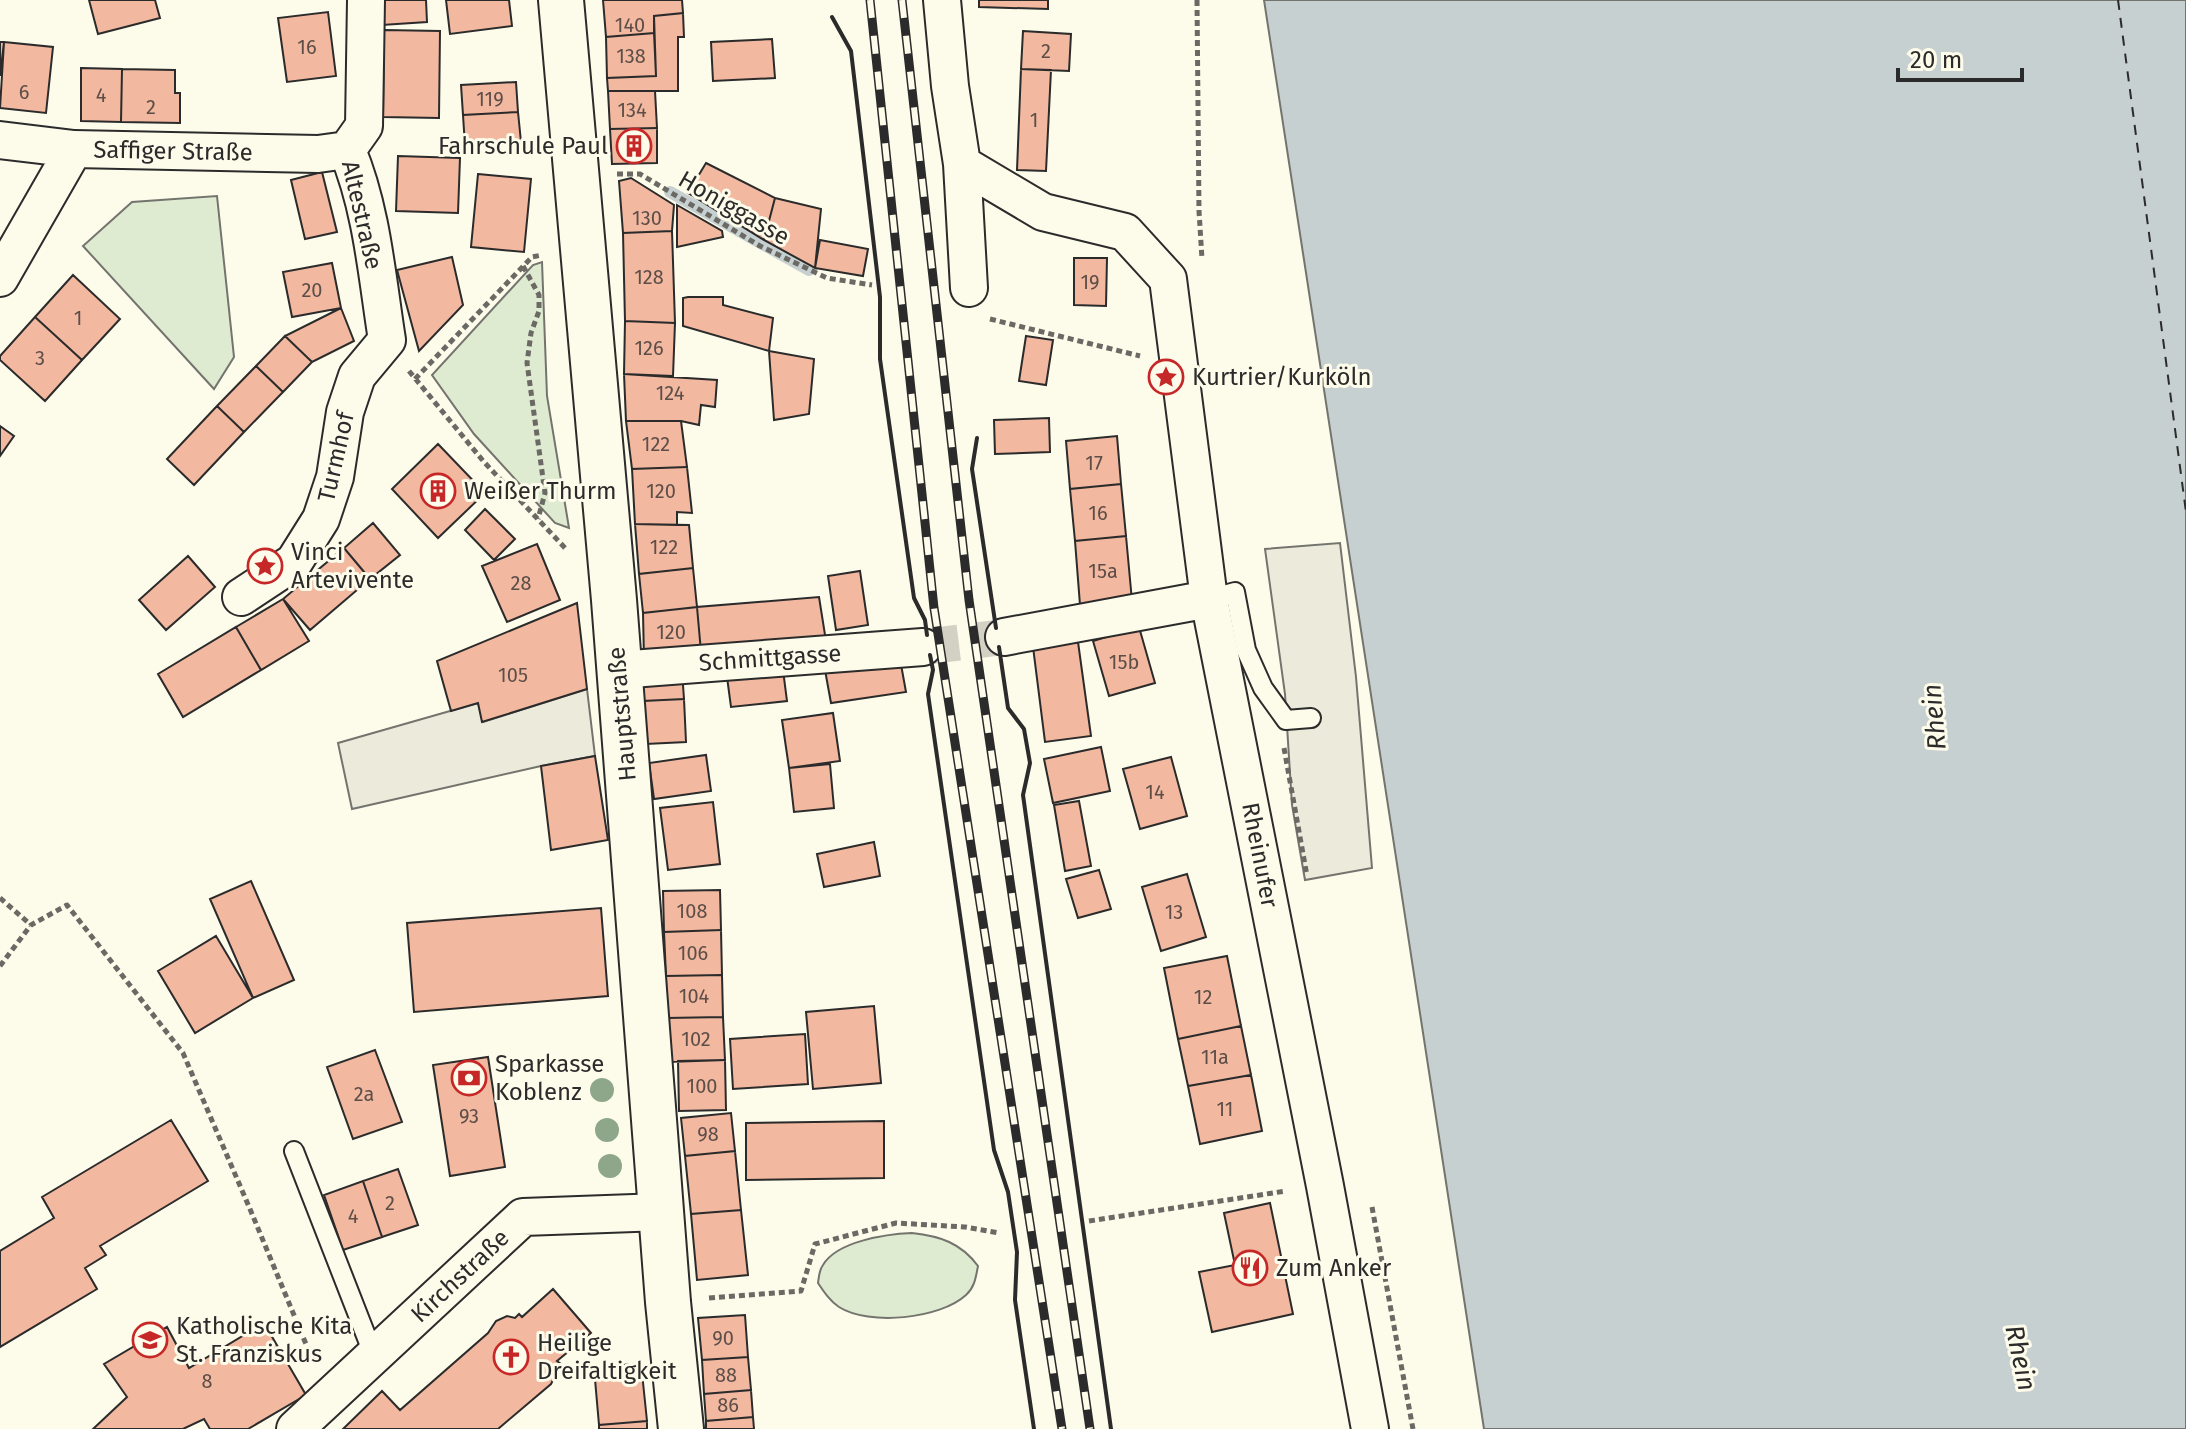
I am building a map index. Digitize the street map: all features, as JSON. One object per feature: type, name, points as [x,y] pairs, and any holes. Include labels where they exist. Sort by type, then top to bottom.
[{"type":"main road","name":"Hauptstraße","points":[[561,0],[614,600],[668,1302],[681,1429]]},
{"type":"street","name":"Altestraße","points":[[366,0],[364,126],[347,150],[358,175],[387,340]]},
{"type":"street","points":[[942,0],[950,86],[962,164],[969,288]]},
{"type":"street","name":"Saffiger Straße","points":[[0,140],[74,149],[318,154],[347,150]]},
{"type":"street","points":[[0,278],[74,149]]},
{"type":"street","name":"Rheinufer","points":[[962,164],[1043,212],[1125,232],[1168,279],[1209,599],[1370,1429]]},
{"type":"street","name":"Turmhof","points":[[241,597],[294,562],[321,519],[335,477],[345,412],[357,376],[387,340]]},
{"type":"street","points":[[1004,637],[1209,599]]},
{"type":"street","name":"Schmittgasse","points":[[618,670],[923,647]]},
{"type":"street","name":"Kirchstraße","points":[[295,1429],[523,1217],[662,1212]]},
{"type":"lane","points":[[1209,599],[1235,592],[1246,650],[1263,688],[1286,720],[1311,718]]},
{"type":"lane","points":[[294,1151],[374,1356]]},
{"type":"path","points":[[1197,0],[1199,211],[1204,273]]},
{"type":"path","name":"Honiggasse","points":[[577,173],[640,174],[760,246],[809,270],[827,278],[872,285]]},
{"type":"path","points":[[582,247],[532,257],[415,379],[484,462],[614,600]]},
{"type":"path","points":[[523,266],[539,295],[539,311],[531,333],[527,363],[545,493],[538,520]]},
{"type":"path","points":[[969,288],[981,317],[1180,366]]},
{"type":"path","points":[[0,898],[31,925]]},
{"type":"path","points":[[0,966],[31,925],[67,905],[183,1053],[328,1399]]},
{"type":"path","points":[[1089,1221],[1325,1186]]},
{"type":"path","points":[[668,1302],[801,1291],[815,1244],[896,1223],[965,1227],[999,1233]]},
{"type":"green space","points":[[217,196],[234,357],[214,389],[83,246],[132,202]]},
{"type":"green space","points":[[542,262],[547,396],[569,528],[555,523],[474,434],[432,375],[533,265]]},
{"type":"green space","points":[[912,1233],[949,1242],[978,1266],[973,1285],[966,1295],[939,1310],[922,1314],[868,1317],[839,1307],[818,1283],[822,1267],[839,1250],[877,1237]]},
{"type":"shaded area","points":[[1340,543],[1356,677],[1372,868],[1305,880],[1292,805],[1285,694],[1265,549]]},
{"type":"shaded area","points":[[587,689],[595,756],[352,809],[338,743],[478,703],[483,722]]},
{"type":"water","name":"Rhein","points":[[1264,0],[2186,0],[2186,1429],[1484,1429]]},
{"type":"building","points":[[89,0],[155,0],[160,18],[98,34]]},
{"type":"building","points":[[380,0],[426,0],[427,22],[382,25]]},
{"type":"building","points":[[446,0],[509,0],[512,26],[450,34]]},
{"type":"building","points":[[603,0],[682,0],[683,13],[654,16],[654,33],[606,37]]},
{"type":"building","points":[[979,0],[1048,0],[1048,9],[979,7]]},
{"type":"building","points":[[328,12],[336,76],[287,82],[278,18]]},
{"type":"building","points":[[683,13],[684,37],[678,37],[678,91],[608,91],[607,78],[656,76],[654,16]]},
{"type":"building","points":[[384,30],[440,31],[439,118],[383,117]]},
{"type":"building","points":[[1023,31],[1071,34],[1069,71],[1021,69]]},
{"type":"building","points":[[654,33],[656,76],[607,78],[606,37]]},
{"type":"building","points":[[772,39],[775,78],[713,81],[711,42]]},
{"type":"building","points":[[0,42],[4,42],[0,76]]},
{"type":"building","points":[[4,42],[53,47],[46,113],[0,108]]},
{"type":"building","points":[[81,68],[122,69],[121,122],[81,121]]},
{"type":"building","points":[[122,69],[175,70],[175,93],[180,93],[180,123],[121,122]]},
{"type":"building","points":[[1021,69],[1051,70],[1046,171],[1017,170]]},
{"type":"building","points":[[516,82],[518,112],[463,115],[461,85]]},
{"type":"building","points":[[608,91],[655,91],[657,128],[610,129]]},
{"type":"building","points":[[518,112],[521,142],[465,146],[463,115]]},
{"type":"building","name":"Fahrschule Paul","points":[[657,128],[657,163],[612,164],[610,129]]},
{"type":"building","points":[[398,156],[460,158],[458,213],[396,211]]},
{"type":"building","points":[[706,163],[775,198],[764,240],[688,193]]},
{"type":"building","points":[[322,172],[337,232],[305,239],[291,180]]},
{"type":"building","points":[[478,174],[531,179],[524,252],[471,247]]},
{"type":"building","points":[[631,178],[674,205],[672,231],[623,233],[619,181]]},
{"type":"building","points":[[775,198],[821,209],[815,268],[764,240]]},
{"type":"building","points":[[677,205],[722,231],[723,237],[677,247]]},
{"type":"building","points":[[672,231],[675,323],[625,321],[623,233]]},
{"type":"building","points":[[820,240],[868,249],[863,276],[815,268]]},
{"type":"building","points":[[452,257],[463,305],[419,351],[397,270]]},
{"type":"building","points":[[1074,258],[1107,258],[1106,306],[1074,305]]},
{"type":"building","points":[[332,263],[341,308],[292,317],[283,272]]},
{"type":"building","points":[[73,275],[120,319],[82,360],[35,317]]},
{"type":"building","points":[[723,297],[723,305],[773,318],[769,351],[683,326],[683,298]]},
{"type":"building","points":[[341,308],[354,341],[312,362],[285,336]]},
{"type":"building","points":[[35,317],[82,360],[45,401],[0,360],[0,356]]},
{"type":"building","points":[[625,321],[675,323],[673,376],[624,374]]},
{"type":"building","points":[[285,336],[312,362],[283,392],[256,366]]},
{"type":"building","points":[[1026,336],[1053,340],[1046,385],[1019,381]]},
{"type":"building","points":[[769,351],[814,359],[809,414],[774,420]]},
{"type":"building","points":[[256,366],[283,392],[244,432],[217,406]]},
{"type":"building","points":[[624,374],[717,380],[715,407],[701,405],[699,425],[681,421],[626,421]]},
{"type":"building","points":[[217,406],[244,432],[194,485],[167,459]]},
{"type":"building","points":[[1049,418],[1050,452],[995,454],[994,420]]},
{"type":"building","points":[[626,421],[681,421],[687,467],[632,469]]},
{"type":"building","points":[[0,426],[14,436],[0,456]]},
{"type":"building","points":[[1117,436],[1121,484],[1070,489],[1066,441]]},
{"type":"building","name":"Weißer Thurm","points":[[438,444],[485,493],[438,538],[392,489]]},
{"type":"building","points":[[687,467],[692,513],[677,512],[677,525],[635,524],[632,469]]},
{"type":"building","points":[[1121,484],[1126,536],[1075,541],[1070,489]]},
{"type":"building","points":[[485,509],[515,539],[494,560],[465,530]]},
{"type":"building","points":[[373,523],[400,555],[370,579],[344,548]]},
{"type":"building","points":[[635,524],[689,525],[693,568],[639,574]]},
{"type":"building","points":[[1126,536],[1132,601],[1080,605],[1075,541]]},
{"type":"building","points":[[537,544],[560,600],[507,622],[482,566]]},
{"type":"building","points":[[344,548],[370,579],[310,630],[283,599]]},
{"type":"building","points":[[188,556],[215,587],[166,630],[139,600]]},
{"type":"building","points":[[693,568],[697,607],[643,613],[639,574]]},
{"type":"building","points":[[860,571],[868,625],[836,630],[828,576]]},
{"type":"building","points":[[819,597],[826,641],[701,652],[697,607]]},
{"type":"building","points":[[283,599],[309,641],[261,670],[236,627]]},
{"type":"building","points":[[577,603],[587,689],[482,722],[478,703],[451,711],[437,661]]},
{"type":"building","points":[[697,607],[701,652],[644,660],[643,613]]},
{"type":"building","points":[[236,627],[261,670],[183,717],[158,674]]},
{"type":"building","points":[[1139,627],[1155,683],[1109,696],[1093,641]]},
{"type":"building","points":[[1078,642],[1091,736],[1045,742],[1033,647]]},
{"type":"building","points":[[900,659],[906,692],[831,703],[825,670]]},
{"type":"building","points":[[783,670],[787,701],[731,707],[727,677]]},
{"type":"building","points":[[682,671],[684,699],[643,701],[642,675]]},
{"type":"building","points":[[684,699],[686,742],[646,744],[643,701]]},
{"type":"building","points":[[833,713],[840,761],[789,768],[782,720]]},
{"type":"building","points":[[1101,747],[1110,791],[1053,803],[1044,759]]},
{"type":"building","points":[[706,755],[711,791],[654,799],[649,763]]},
{"type":"building","points":[[595,756],[608,840],[551,850],[541,766]]},
{"type":"building","points":[[1171,757],[1187,816],[1140,829],[1123,769]]},
{"type":"building","points":[[830,764],[834,808],[794,812],[789,768]]},
{"type":"building","points":[[1079,801],[1091,866],[1065,871],[1054,805]]},
{"type":"building","points":[[713,802],[720,864],[668,870],[660,808]]},
{"type":"building","points":[[874,842],[880,876],[824,887],[817,854]]},
{"type":"building","points":[[1099,870],[1111,909],[1078,918],[1066,879]]},
{"type":"building","points":[[1187,874],[1206,937],[1161,951],[1142,887]]},
{"type":"building","points":[[251,881],[294,980],[253,998],[210,899]]},
{"type":"building","points":[[720,890],[721,930],[664,932],[663,891]]},
{"type":"building","points":[[601,908],[608,996],[414,1012],[407,923]]},
{"type":"building","points":[[721,930],[722,975],[666,976],[664,932]]},
{"type":"building","points":[[216,936],[253,998],[195,1033],[158,971]]},
{"type":"building","points":[[1227,956],[1241,1026],[1178,1039],[1164,968]]},
{"type":"building","points":[[722,975],[723,1017],[667,1018],[666,976]]},
{"type":"building","points":[[874,1006],[881,1083],[813,1089],[806,1012]]},
{"type":"building","points":[[723,1017],[725,1060],[668,1062],[667,1018]]},
{"type":"building","points":[[1241,1026],[1251,1075],[1188,1086],[1178,1039]]},
{"type":"building","points":[[805,1034],[808,1084],[733,1089],[730,1039]]},
{"type":"building","points":[[375,1050],[402,1122],[353,1139],[327,1067]]},
{"type":"building","points":[[488,1057],[505,1167],[450,1176],[433,1065]]},
{"type":"building","points":[[725,1060],[726,1110],[679,1111],[678,1061]]},
{"type":"building","points":[[1251,1075],[1262,1131],[1200,1144],[1188,1086]]},
{"type":"building","points":[[731,1113],[735,1151],[685,1156],[681,1118]]},
{"type":"building","points":[[171,1120],[208,1181],[100,1246],[106,1255],[85,1268],[97,1289],[0,1347],[0,1251],[54,1218],[42,1197]]},
{"type":"building","points":[[884,1121],[884,1178],[746,1180],[746,1123]]},
{"type":"building","points":[[735,1151],[741,1210],[691,1214],[685,1156]]},
{"type":"building","points":[[398,1169],[418,1225],[382,1237],[363,1181]]},
{"type":"building","points":[[363,1181],[382,1237],[343,1250],[324,1195]]},
{"type":"building","name":"Zum Anker","points":[[1270,1203],[1293,1314],[1212,1332],[1199,1272],[1235,1265],[1224,1213]]},
{"type":"building","points":[[741,1210],[748,1275],[697,1280],[691,1214]]},
{"type":"building","name":"Heilige Dreifaltigkeit","points":[[553,1289],[591,1333],[557,1361],[561,1364],[551,1384],[498,1429],[343,1429],[382,1391],[400,1410],[488,1333],[496,1321],[507,1316],[515,1318],[519,1314],[522,1317]]},
{"type":"building","points":[[745,1315],[748,1357],[702,1360],[698,1318]]},
{"type":"building","points":[[264,1323],[306,1395],[248,1429],[210,1429],[204,1419],[183,1429],[93,1429],[127,1397],[104,1364],[167,1327],[189,1368]]},
{"type":"building","points":[[748,1357],[751,1390],[704,1394],[702,1360]]},
{"type":"building","points":[[641,1363],[647,1421],[599,1425],[594,1368]]},
{"type":"building","points":[[751,1390],[753,1417],[706,1421],[704,1394]]},
{"type":"building","points":[[753,1417],[754,1429],[706,1429],[706,1421]]},
{"type":"building","points":[[647,1421],[647,1429],[599,1429],[599,1425]]},
{"type":"waterway","points":[[670,192],[809,270]]},
{"type":"ferry route","points":[[2118,0],[2186,512]]},
{"type":"tunnel","points":[[923,647],[1004,637]]},
{"type":"railway","points":[[870,0],[934,608],[1062,1429]]},
{"type":"railway","points":[[902,0],[969,600],[1090,1429]]},
{"type":"wall","points":[[832,17],[851,51],[880,297],[880,359],[914,598],[925,620],[927,635]]},
{"type":"wall","points":[[977,438],[972,469],[996,628]]},
{"type":"wall","points":[[999,647],[1008,708],[1024,729],[1030,763],[1023,795],[1111,1429]]},
{"type":"wall","points":[[930,655],[933,670],[928,694],[994,1150],[1008,1192],[1017,1252],[1015,1300],[1034,1429]]},
{"type":"place","name":"Fahrschule Paul","points":[[634,146]]},
{"type":"place","name":"Kurtrier/Kurköln","points":[[1166,377]]},
{"type":"place","name":"Weißer Thurm","points":[[438,491]]},
{"type":"place","name":"Vinci Artevivente","points":[[265,566]]},
{"type":"place","name":"Sparkasse Koblenz","points":[[469,1078]]},
{"type":"place","name":"Zum Anker","points":[[1250,1268]]},
{"type":"place","name":"Katholische Kita St. Franziskus","points":[[150,1340]]},
{"type":"place","name":"Heilige Dreifaltigkeit","points":[[511,1357]]}]
